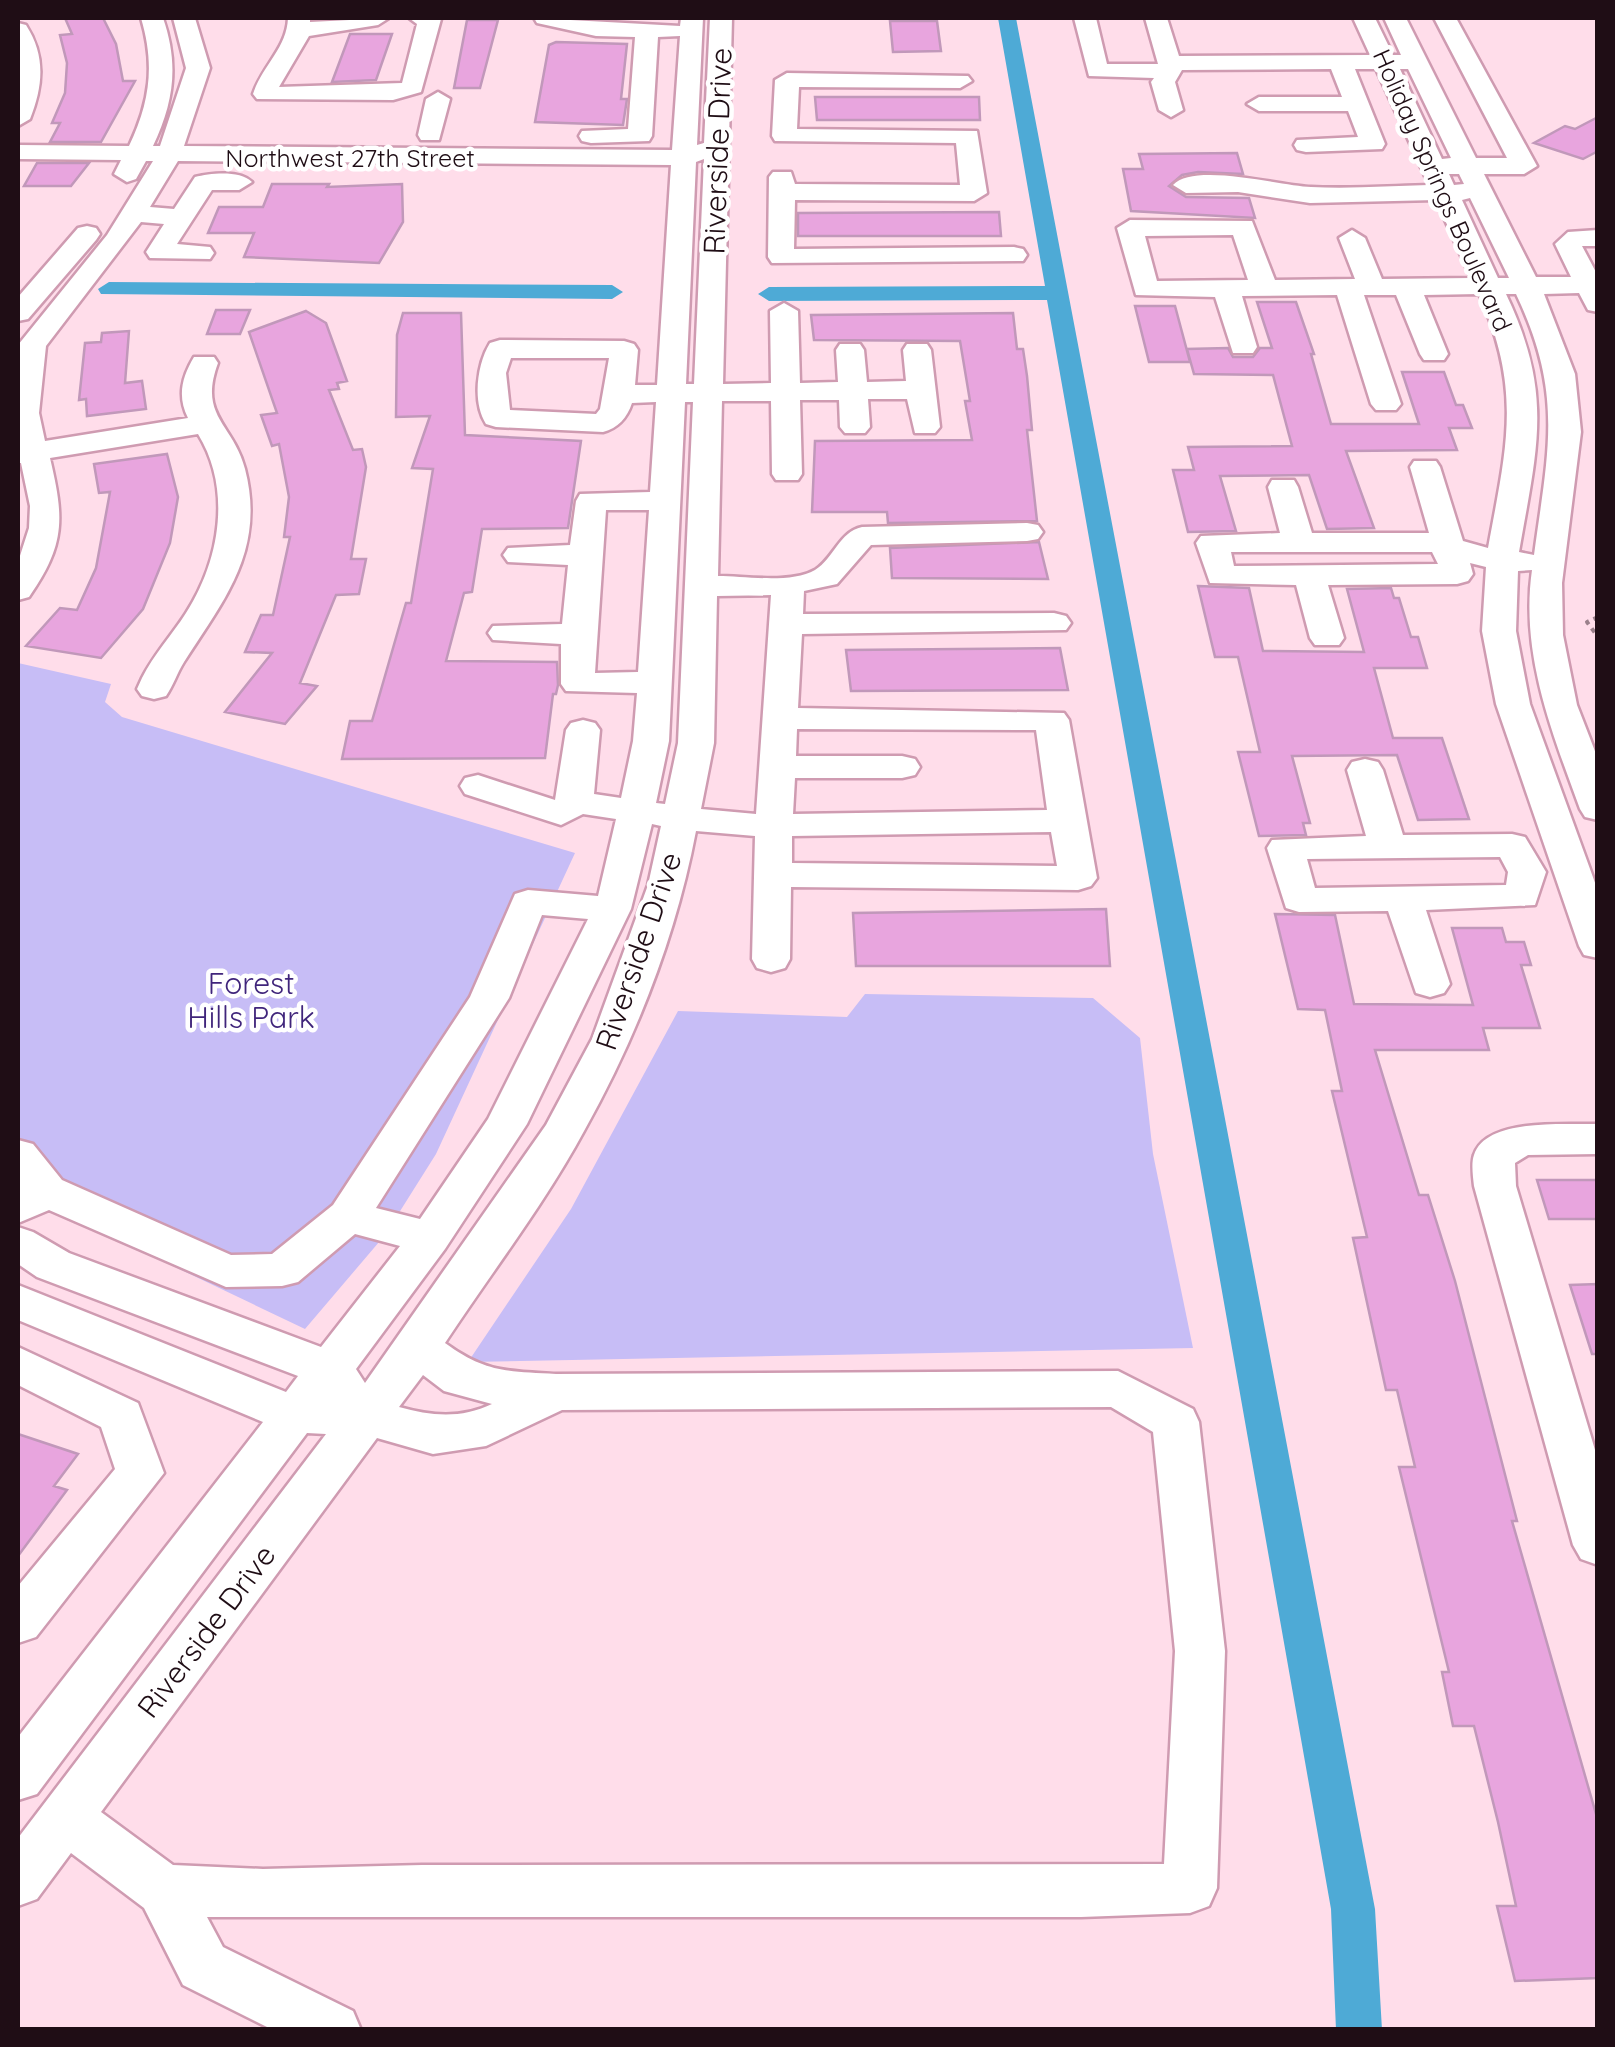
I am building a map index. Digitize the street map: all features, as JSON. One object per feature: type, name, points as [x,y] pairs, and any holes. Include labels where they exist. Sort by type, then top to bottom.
[{"type":"street","points":[[18,313],[113,200],[136,155],[164,91],[162,44],[152,18]]},
{"type":"street","points":[[18,590],[45,528],[46,506],[24,453],[24,412],[32,345],[136,214],[169,155],[198,68],[184,18]]},
{"type":"street","points":[[378,18],[300,24],[295,46],[269,76],[265,94],[394,93],[413,86],[430,20],[420,18]]},
{"type":"street","points":[[545,18],[596,28],[691,24]]},
{"type":"street","name":"Riverside Drive","points":[[18,1881],[418,1347],[563,1132],[612,1038],[667,885],[696,743],[709,393],[752,167],[721,18]]},
{"type":"street","points":[[1085,18],[1096,71],[1170,67],[1348,83]]},
{"type":"street","points":[[1156,18],[1170,67],[1163,82],[1171,110]]},
{"type":"street","name":"Holiday Springs Boulevard","points":[[1364,18],[1489,287],[1521,372],[1525,428],[1502,560],[1500,631],[1513,704],[1578,864],[1598,946]]},
{"type":"street","name":"Riverside Drive","points":[[18,1777],[430,1238],[506,1124],[612,910],[651,741],[691,24]]},
{"type":"street","points":[[438,99],[427,146],[640,136],[641,26]]},
{"type":"street","points":[[1186,185],[1238,184],[1310,195],[1438,179],[1472,179],[1524,166],[1450,28],[1405,39],[1384,62],[1348,83],[1254,94]]},
{"type":"street","points":[[18,30],[31,65],[29,88],[18,120]]},
{"type":"street","name":"Holiday Springs Boulevard","points":[[1405,39],[1526,286],[1561,374],[1566,432],[1549,564],[1546,635],[1560,706],[1598,808]]},
{"type":"street","points":[[682,158],[752,167],[812,193],[974,193],[968,136],[784,136],[787,80],[960,81]]},
{"type":"street","points":[[1306,145],[1373,144],[1348,83]]},
{"type":"street","points":[[812,136],[812,193]]},
{"type":"street","name":"Northwest 27th Street","points":[[18,152],[169,155],[427,146],[682,158]]},
{"type":"street","points":[[752,167],[781,257],[1014,255]]},
{"type":"street","points":[[201,252],[159,252],[204,182],[239,182]]},
{"type":"street","points":[[136,214],[181,217]]},
{"type":"street","points":[[1264,288],[1243,227],[1130,228],[1146,289],[1526,286],[1593,295]]},
{"type":"street","points":[[1191,228],[1243,347]]},
{"type":"street","points":[[1352,238],[1386,404]]},
{"type":"street","points":[[1593,295],[1568,244],[1578,238],[1598,238]]},
{"type":"street","points":[[1408,287],[1434,354]]},
{"type":"street","points":[[40,288],[74,291]]},
{"type":"street","points":[[784,311],[787,474]]},
{"type":"street","points":[[500,349],[624,350],[620,394],[614,412],[603,423],[496,418],[492,373],[500,349]]},
{"type":"street","points":[[850,350],[855,428]]},
{"type":"street","points":[[918,350],[925,427]]},
{"type":"street","points":[[154,689],[163,663],[204,610],[227,557],[234,517],[232,482],[222,449],[194,402],[195,383],[204,363]]},
{"type":"street","points":[[620,394],[921,390]]},
{"type":"street","points":[[24,453],[204,424]]},
{"type":"street","points":[[1425,467],[1451,548],[1457,574],[1221,576],[1212,543],[1437,542],[1451,548],[1502,560],[1549,564]]},
{"type":"street","points":[[1283,487],[1300,543]]},
{"type":"street","points":[[478,786],[561,814],[574,802],[580,703],[578,634],[591,501],[664,501]]},
{"type":"street","points":[[702,586],[788,585],[826,576],[862,536],[1027,532]]},
{"type":"street","points":[[519,555],[586,555]]},
{"type":"street","points":[[1310,575],[1327,638]]},
{"type":"street","points":[[770,959],[788,585]]},
{"type":"street","points":[[786,624],[1054,623]]},
{"type":"street","points":[[505,633],[578,634]]},
{"type":"street","points":[[580,703],[654,682]]},
{"type":"street","points":[[773,875],[1078,878],[1052,720],[781,718]]},
{"type":"street","points":[[778,768],[902,768]]},
{"type":"street","points":[[1365,770],[1388,846]]},
{"type":"street","points":[[574,802],[730,825],[1067,822]]},
{"type":"street","points":[[1512,845],[1528,872],[1522,897],[1299,900],[1285,848],[1512,845]]},
{"type":"street","points":[[1528,872],[1578,864]]},
{"type":"street","points":[[1403,899],[1430,984]]},
{"type":"street","points":[[18,1154],[32,1199],[226,1272],[282,1270],[348,1216],[489,998],[528,902],[612,910]]},
{"type":"street","points":[[1598,1139],[1520,1140],[1494,1156],[1494,1186],[1591,1497],[1598,1546]]},
{"type":"street","points":[[348,1216],[430,1238]]},
{"type":"street","points":[[18,1243],[53,1265],[332,1370],[365,1416]]},
{"type":"street","points":[[18,1302],[294,1414],[365,1416],[432,1435],[486,1428],[556,1392]]},
{"type":"street","points":[[163,1890],[262,1894],[422,1890],[1081,1892],[1190,1888],[1200,1651],[1176,1422],[1118,1388],[556,1392],[505,1389],[460,1378],[418,1347]]},
{"type":"street","points":[[18,1364],[121,1416],[140,1473],[18,1622]]},
{"type":"street","points":[[65,1816],[163,1890],[203,1966],[334,2030]]},
{"type":"path","points":[[1598,617],[1587,622],[1598,637]]},
{"type":"green space","name":"Forest Hills Park","points":[[18,663],[111,684],[105,702],[122,717],[575,853],[436,1154],[385,1235],[305,1329],[18,1192]]},
{"type":"green space","points":[[865,994],[1093,998],[1140,1038],[1153,1154],[1193,1348],[468,1362],[571,1209],[678,1011],[847,1017]]},
{"type":"building","points":[[65,18],[103,18],[116,44],[123,81],[135,81],[101,142],[50,142],[60,123],[52,123],[65,93],[67,63],[60,35],[72,34]]},
{"type":"building","points":[[467,20],[498,20],[480,88],[454,88]]},
{"type":"building","points":[[890,21],[937,21],[941,51],[893,52]]},
{"type":"building","points":[[350,34],[392,34],[376,80],[332,82]]},
{"type":"building","points":[[627,44],[621,99],[627,99],[623,125],[535,122],[549,45]]},
{"type":"building","points":[[815,97],[979,97],[980,120],[817,120]]},
{"type":"building","points":[[1598,117],[1598,151],[1583,159],[1534,143],[1565,126],[1575,129]]},
{"type":"building","points":[[1237,153],[1243,174],[1198,172],[1182,175],[1169,186],[1186,197],[1249,198],[1255,218],[1131,211],[1123,169],[1143,169],[1139,154]]},
{"type":"building","points":[[37,163],[89,163],[71,186],[24,186]]},
{"type":"building","points":[[272,184],[402,184],[403,222],[379,263],[244,257],[254,233],[208,233],[219,207],[263,207]]},
{"type":"building","points":[[999,212],[1001,236],[798,236],[798,213]]},
{"type":"building","points":[[1257,302],[1296,302],[1331,424],[1419,424],[1402,372],[1444,372],[1456,405],[1463,405],[1472,428],[1449,428],[1457,450],[1346,451],[1374,528],[1327,529],[1309,475],[1220,476],[1236,531],[1188,532],[1173,470],[1194,470],[1188,447],[1292,446],[1273,375],[1194,374],[1187,349],[1228,348],[1233,357],[1253,357],[1260,348],[1272,348]]},
{"type":"building","points":[[1135,306],[1175,306],[1190,362],[1149,362]]},
{"type":"building","points":[[216,310],[250,310],[240,334],[207,334]]},
{"type":"building","points":[[306,311],[326,323],[347,381],[337,383],[339,389],[329,390],[353,450],[362,449],[366,467],[351,559],[366,559],[359,594],[336,595],[300,683],[317,686],[285,724],[225,712],[272,653],[245,652],[261,615],[273,615],[290,537],[284,537],[289,497],[279,444],[272,446],[261,415],[277,413],[249,332]]},
{"type":"building","points":[[403,313],[461,313],[465,435],[581,441],[568,528],[482,529],[472,592],[464,593],[446,661],[557,662],[558,685],[553,694],[545,758],[342,759],[350,721],[372,721],[406,603],[411,603],[433,469],[412,468],[430,416],[396,417],[397,335]]},
{"type":"building","points":[[1013,313],[1017,349],[1023,349],[1027,376],[1032,430],[1027,430],[1037,521],[888,523],[887,512],[812,512],[815,441],[972,440],[960,341],[814,340],[811,315]]},
{"type":"building","points":[[129,331],[125,383],[142,381],[146,409],[87,416],[86,399],[79,400],[85,343],[101,342],[102,333]]},
{"type":"building","points":[[167,454],[178,497],[170,543],[143,609],[101,658],[26,646],[60,608],[77,610],[96,568],[110,492],[99,493],[94,464]]},
{"type":"building","points":[[1039,542],[1048,579],[892,578],[890,548]]},
{"type":"building","points":[[1198,586],[1249,588],[1263,651],[1364,652],[1347,589],[1391,588],[1394,598],[1399,598],[1411,637],[1418,637],[1427,668],[1374,668],[1393,738],[1442,738],[1469,819],[1418,820],[1397,755],[1292,756],[1310,823],[1303,823],[1306,835],[1259,836],[1238,752],[1260,752],[1238,657],[1215,657]]},
{"type":"building","points":[[1060,648],[1068,690],[851,691],[846,650]]},
{"type":"building","points":[[1106,909],[1110,966],[856,966],[853,913]]},
{"type":"building","points":[[1275,914],[1335,915],[1354,1004],[1473,1005],[1452,928],[1502,928],[1506,942],[1524,942],[1531,965],[1521,965],[1540,1028],[1483,1028],[1489,1050],[1375,1050],[1419,1195],[1428,1195],[1455,1281],[1517,1521],[1512,1521],[1598,1821],[1598,1978],[1515,1981],[1497,1906],[1516,1906],[1498,1822],[1474,1726],[1453,1726],[1442,1672],[1449,1672],[1399,1467],[1415,1467],[1397,1390],[1386,1390],[1353,1238],[1367,1237],[1332,1091],[1342,1091],[1325,1010],[1298,1009]]},
{"type":"building","points":[[1537,1180],[1598,1180],[1598,1219],[1549,1219]]},
{"type":"building","points":[[1598,1284],[1598,1354],[1592,1354],[1570,1285]]},
{"type":"building","points":[[18,1434],[78,1454],[54,1486],[67,1490],[18,1556]]},
{"type":"waterway","points":[[1007,18],[1057,293]]},
{"type":"waterway","points":[[109,289],[612,292]]},
{"type":"waterway","points":[[769,294],[1057,293]]},
{"type":"waterway","points":[[1057,293],[1353,1909],[1359,2030]]}]
